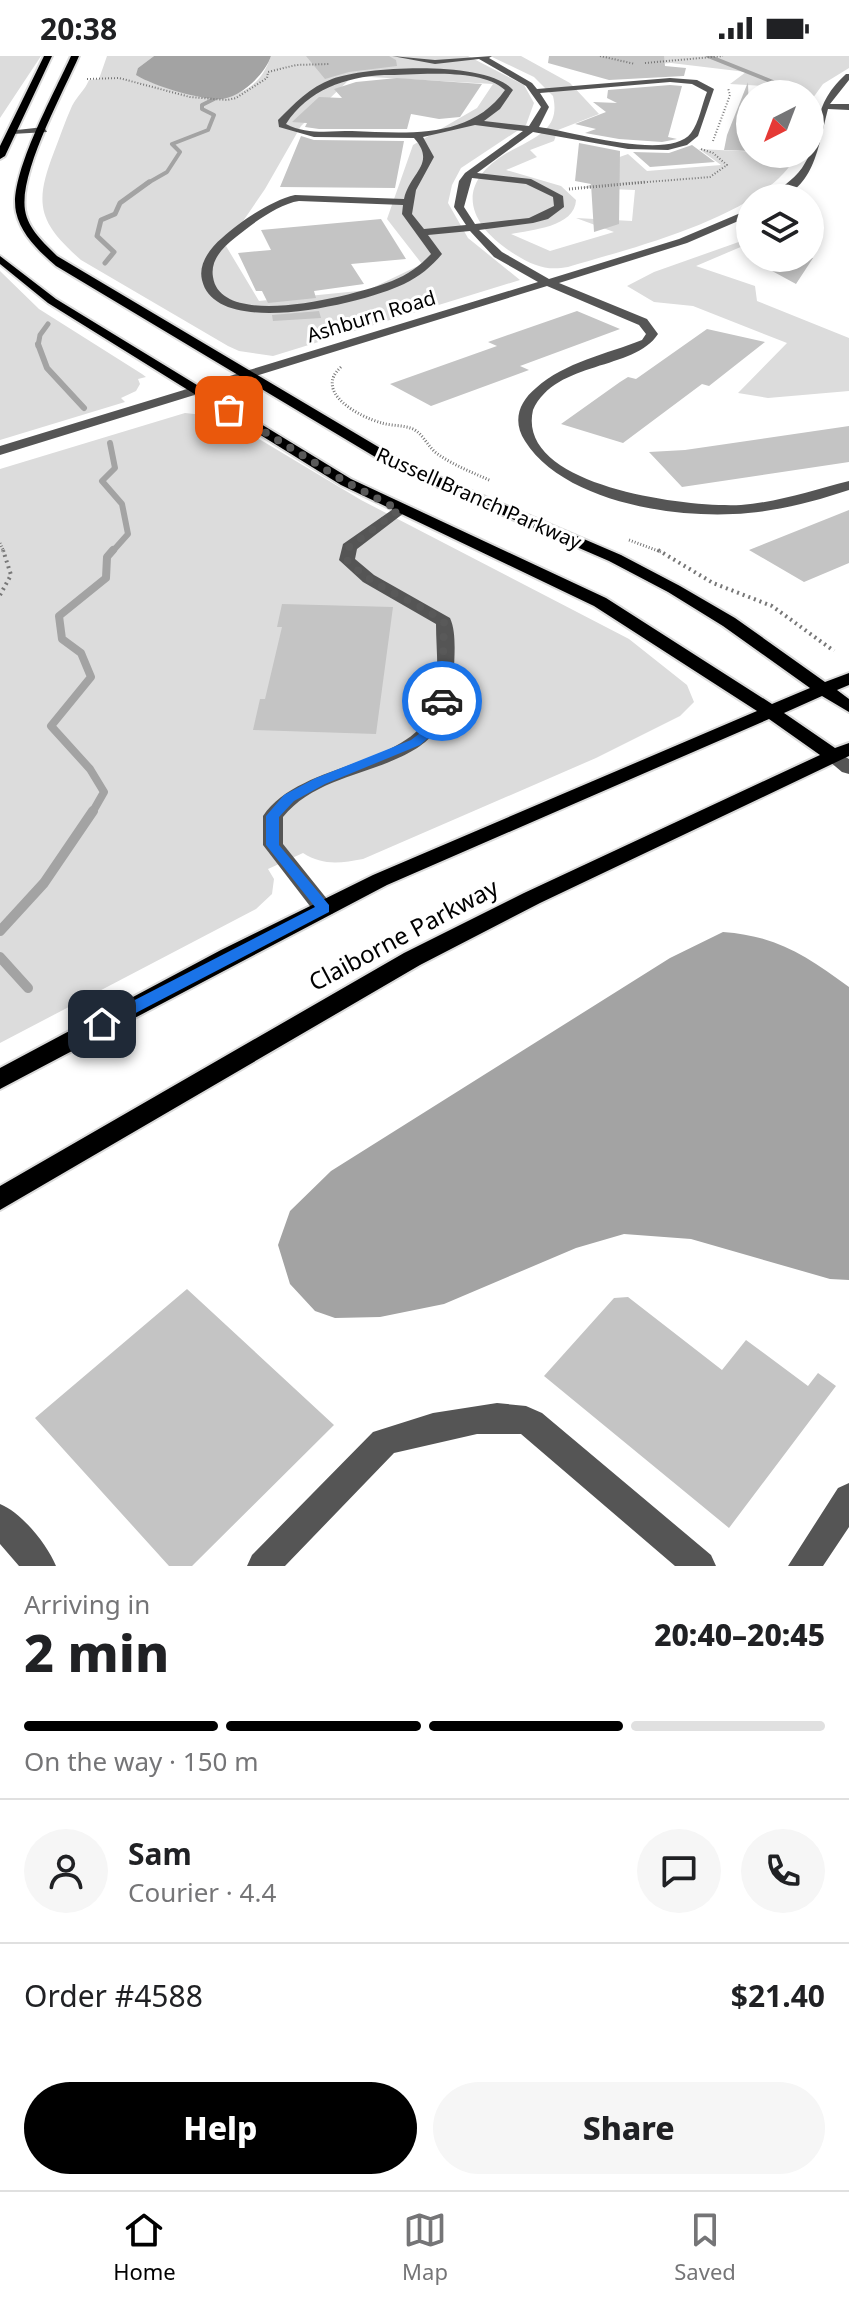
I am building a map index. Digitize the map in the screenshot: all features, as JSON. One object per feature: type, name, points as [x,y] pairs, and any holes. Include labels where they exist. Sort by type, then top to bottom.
[{"type":"main road","points":[[0,156],[48,56]]},
{"type":"main road","name":"Russell Branch Parkway","points":[[75,56],[19,194],[20,212],[33,239],[76,275],[397,464],[615,558],[674,589],[729,622],[849,707]]},
{"type":"main road","name":"Russell Branch Parkway","points":[[0,259],[52,301],[346,482],[399,510],[549,576],[600,602],[844,758]]},
{"type":"main road","points":[[0,1079],[229,956],[393,874],[849,678]]},
{"type":"main road","name":"Claiborne Parkway","points":[[0,1199],[412,959],[532,898],[844,758]]},
{"type":"street","points":[[396,56],[435,62],[488,56]]},
{"type":"street","points":[[480,56],[517,73],[540,91],[545,106],[533,129],[487,157],[468,175],[458,198],[461,212],[471,228],[506,260],[643,322],[652,334],[646,343],[561,377],[541,389],[525,408],[524,425],[531,445],[554,466],[579,480],[619,496],[670,508],[730,510],[793,501],[849,485]]},
{"type":"street","points":[[470,75],[508,87],[501,102],[478,120],[450,130],[417,135],[303,132],[286,128],[281,122],[319,86],[346,76],[470,75]]},
{"type":"street","points":[[824,104],[833,90],[849,76]]},
{"type":"street","points":[[478,120],[635,147],[673,146],[691,139],[695,134],[711,91],[694,82],[670,80],[540,91]]},
{"type":"street","points":[[824,106],[849,107]]},
{"type":"street","points":[[12,131],[44,130]]},
{"type":"street","points":[[408,208],[292,199],[228,236],[214,251],[207,271],[208,281],[215,295],[224,301],[252,308],[290,308],[347,300],[380,291],[410,277],[433,261],[437,254],[408,208],[412,188],[431,161],[430,151],[417,135]]},
{"type":"street","points":[[792,184],[805,168]]},
{"type":"street","points":[[421,233],[544,217],[559,207],[560,201],[549,189],[528,181],[468,175]]},
{"type":"street","points":[[315,212],[408,208]]},
{"type":"street","points":[[269,211],[300,211]]},
{"type":"street","name":"Ashburn Road","points":[[0,451],[683,241],[736,218]]},
{"type":"street","points":[[324,909],[273,845],[273,816],[289,798],[320,781],[415,742],[434,728],[442,707],[444,622],[428,609],[358,572],[347,560],[349,547],[399,510]]},
{"type":"street","points":[[263,1566],[384,1442],[409,1431],[504,1417],[525,1420],[546,1435],[700,1566]]},
{"type":"street","points":[[804,1566],[849,1499]]},
{"type":"street","points":[[0,1520],[40,1566]]},
{"type":"path","points":[[600,56],[632,64],[723,56]]},
{"type":"path","points":[[82,88],[92,67]]},
{"type":"path","points":[[87,79],[119,78],[220,100],[236,98],[265,80]]},
{"type":"path","points":[[568,189],[704,178],[719,173],[727,165],[725,162],[699,148],[716,138],[731,91],[722,84]]},
{"type":"path","points":[[353,363],[339,367],[329,382],[330,389],[341,400],[380,422],[414,430],[424,437],[429,447],[444,457],[501,485]]},
{"type":"path","points":[[628,540],[653,547],[713,583],[772,606],[834,651]]},
{"type":"path","points":[[0,543],[13,572],[11,582],[0,595]]},
{"type":"shaded area","points":[[0,56],[41,56],[0,118]]},
{"type":"shaded area","points":[[107,56],[154,56],[138,68],[147,81],[201,95],[218,96],[235,94],[250,87],[262,75],[271,56],[468,56],[524,85],[534,103],[526,125],[461,168],[452,185],[448,203],[468,238],[520,280],[273,356],[239,351],[228,346],[81,260],[48,223],[42,199],[54,152],[74,102],[89,80],[99,79]],"holes":[[[353,76],[493,84],[477,108],[413,145],[387,219],[422,264],[368,290],[259,301],[226,246],[265,189],[301,126]]]},
{"type":"shaded area","points":[[154,56],[271,56],[263,71],[249,86],[232,96],[214,99],[175,91],[136,75],[138,68]]},
{"type":"shaded area","points":[[490,56],[521,56],[570,83],[599,114],[558,130],[554,141],[530,150],[537,157],[506,170],[561,186],[576,200],[574,209],[560,222],[511,234],[550,251],[614,232],[576,218],[632,221],[635,190],[582,188],[612,176],[586,169],[628,154],[647,171],[721,165],[699,149],[736,151],[736,168],[787,168],[771,184],[736,184],[736,207],[695,226],[568,267],[541,267],[516,255],[488,233],[479,221],[473,195],[486,169],[545,130],[551,122],[553,96],[534,77]]},
{"type":"shaded area","points":[[589,56],[849,56],[849,68],[824,83],[824,80],[736,80],[736,84],[730,84],[746,72],[671,63],[614,67]]},
{"type":"shaded area","points":[[736,243],[736,249],[696,266],[755,286],[757,301],[849,338],[849,391],[768,398],[738,393],[787,343],[693,306],[654,302],[627,286],[654,272]]},
{"type":"shaded area","points":[[0,271],[39,309],[146,377],[138,379],[140,384],[136,391],[121,398],[125,402],[0,440]]},
{"type":"shaded area","points":[[185,413],[222,417],[361,500],[629,639],[687,685],[694,702],[680,716],[596,758],[363,859],[325,862],[303,853],[268,869],[274,879],[272,894],[256,909],[0,1043],[0,469]]},
{"type":"shaded area","points":[[723,932],[760,938],[790,949],[849,987],[849,1280],[830,1279],[691,1239],[624,1234],[576,1248],[444,1304],[380,1317],[335,1318],[315,1311],[290,1284],[278,1245],[290,1211],[331,1171],[670,958]]},
{"type":"building","points":[[306,56],[389,56],[396,60],[397,66],[349,72],[325,79]]},
{"type":"building","points":[[549,56],[664,56],[665,66],[686,68],[684,76],[609,80],[548,63]]},
{"type":"building","points":[[397,78],[482,84],[460,117],[439,119],[411,114],[407,129],[319,129],[305,127],[307,123],[292,122],[319,97],[342,98],[334,89],[356,82]]},
{"type":"building","points":[[682,86],[668,137],[677,139],[662,142],[619,139],[585,133],[596,129],[575,124],[606,112],[593,102],[617,103],[607,98],[608,90]]},
{"type":"building","points":[[736,112],[736,150],[724,150]]},
{"type":"building","points":[[301,136],[314,140],[404,141],[395,188],[280,187]]},
{"type":"building","points":[[579,143],[620,151],[619,224],[594,232],[591,184],[575,181]]},
{"type":"building","points":[[692,145],[715,162],[650,167],[633,152],[669,153]]},
{"type":"building","points":[[381,219],[406,259],[351,264],[364,284],[314,291],[316,298],[268,303],[262,291],[256,291],[238,253],[271,250],[261,230]]},
{"type":"building","points":[[774,272],[804,272],[796,284]]},
{"type":"building","points":[[319,311],[321,318],[273,321],[272,315]]},
{"type":"building","points":[[577,311],[620,329],[520,366],[529,370],[431,406],[390,384],[497,346],[488,342]]},
{"type":"building","points":[[707,329],[765,342],[709,386],[702,384],[623,443],[561,424],[628,377],[636,379]]},
{"type":"building","points":[[849,426],[849,462],[682,487],[649,452],[685,450]]},
{"type":"building","points":[[849,510],[849,563],[804,582],[749,550]]},
{"type":"building","points":[[282,604],[393,607],[376,734],[253,730],[260,699],[265,699],[282,627],[277,627]]},
{"type":"building","points":[[187,1289],[334,1425],[192,1566],[169,1566],[35,1418]]},
{"type":"building","points":[[628,1297],[722,1370],[746,1340],[808,1386],[818,1373],[836,1386],[729,1528],[544,1376],[614,1298]]},
{"type":"waterway","points":[[708,56],[768,80]]},
{"type":"waterway","points":[[147,183],[167,172],[180,152],[172,144],[208,130],[214,115],[202,109],[202,105],[214,99]]},
{"type":"waterway","points":[[105,263],[114,252],[97,236],[101,220],[115,214],[120,203],[147,183]]},
{"type":"waterway","points":[[38,345],[40,335],[48,324]]},
{"type":"waterway","points":[[38,345],[47,368],[84,408]]},
{"type":"waterway","points":[[110,443],[115,468],[102,481],[122,504],[128,534],[112,552]]},
{"type":"waterway","points":[[92,813],[104,792],[90,769],[51,726],[91,677],[81,653],[62,639],[59,616],[106,578],[107,557],[113,550]]},
{"type":"waterway","points":[[0,931],[44,883],[93,811]]},
{"type":"waterway","points":[[0,957],[28,988]]},
{"type":"way so far","points":[[229,410],[346,482],[399,510],[349,547],[347,560],[358,572],[428,609],[444,622],[442,701]]},
{"type":"route","points":[[102,1024],[324,909],[273,845],[273,816],[289,798],[320,781],[415,742],[434,728],[442,701]]}]
